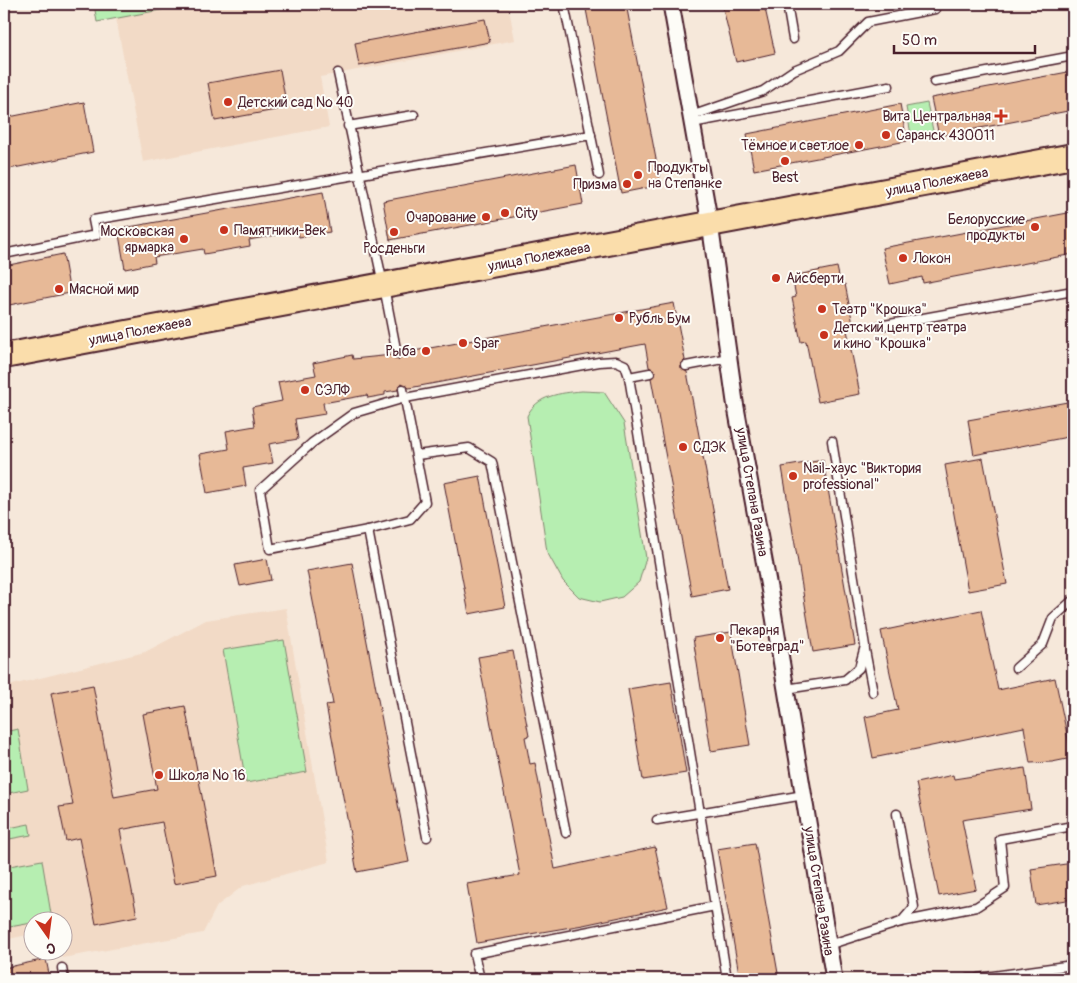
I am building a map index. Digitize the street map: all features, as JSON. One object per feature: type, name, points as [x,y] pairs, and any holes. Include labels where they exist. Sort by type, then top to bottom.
[{"type":"main road","name":"улица Полежаева","points":[[4,356],[1073,156]]},
{"type":"street","name":"улица Степана Разина","points":[[671,4],[710,224],[728,358],[834,979]]},
{"type":"lane","points":[[564,4],[599,175]]},
{"type":"lane","points":[[787,4],[794,39]]},
{"type":"lane","points":[[692,120],[763,92],[794,70],[839,51],[868,22],[935,9]]},
{"type":"lane","points":[[934,82],[1073,56]]},
{"type":"lane","points":[[338,73],[396,354]]},
{"type":"lane","points":[[692,120],[889,86]]},
{"type":"lane","points":[[348,126],[414,115]]},
{"type":"lane","points":[[4,254],[96,235],[93,220],[591,136]]},
{"type":"lane","points":[[879,326],[1073,291]]},
{"type":"lane","points":[[686,366],[728,358]]},
{"type":"lane","points":[[404,393],[425,502],[410,519],[368,530],[270,549],[260,490],[312,443],[354,413],[404,393],[611,360],[622,362],[628,370],[727,979]]},
{"type":"lane","points":[[629,376],[650,372]]},
{"type":"lane","points":[[832,441],[873,692]]},
{"type":"lane","points":[[417,455],[469,448],[492,462],[566,834]]},
{"type":"lane","points":[[368,530],[427,837]]},
{"type":"lane","points":[[1016,668],[1043,644],[1054,618],[1073,600]]},
{"type":"lane","points":[[786,689],[845,680],[858,668],[865,646]]},
{"type":"lane","points":[[657,820],[804,795]]},
{"type":"lane","points":[[897,814],[914,907],[901,922]]},
{"type":"lane","points":[[828,945],[901,922],[976,907],[1005,888],[1000,838],[1073,826]]},
{"type":"lane","points":[[480,979],[474,954],[715,906]]},
{"type":"lane","points":[[968,979],[1073,966]]},
{"type":"lane","points":[[62,968],[64,979]]},
{"type":"shaded area","name":"Детский сад № 40","points":[[192,4],[508,4],[515,40],[320,77],[329,127],[143,162],[116,18]]},
{"type":"shaded area","name":"Школа № 16","points":[[286,608],[329,862],[243,886],[217,906],[203,933],[72,956],[72,910],[22,910],[22,936],[4,940],[4,687],[145,652],[206,620]]},
{"type":"green space","points":[[94,4],[192,4],[97,22]]},
{"type":"green space","points":[[927,103],[934,135],[912,140],[906,107]]},
{"type":"green space","points":[[582,391],[604,392],[624,423],[646,558],[639,582],[622,597],[600,602],[579,597],[563,581],[547,552],[527,416],[531,409],[543,399],[558,394]]},
{"type":"green space","points":[[284,640],[307,772],[246,783],[223,650]]},
{"type":"green space","points":[[18,729],[28,789],[4,794],[4,732]]},
{"type":"green space","points":[[29,824],[31,835],[4,840],[4,829]]},
{"type":"green space","points":[[42,860],[50,910],[22,910],[22,925],[4,928],[4,867]]},
{"type":"building","points":[[585,4],[626,4],[661,185],[621,193]]},
{"type":"building","points":[[722,4],[764,4],[775,53],[736,62]]},
{"type":"building","points":[[485,19],[490,42],[359,66],[355,43]]},
{"type":"building","points":[[280,70],[287,108],[215,121],[208,83]]},
{"type":"building","points":[[1073,71],[1073,110],[939,136],[931,98]]},
{"type":"building","points":[[84,102],[93,152],[4,170],[4,118]]},
{"type":"building","points":[[900,104],[907,141],[754,170],[747,134]]},
{"type":"building","points":[[576,165],[583,204],[390,240],[383,201]]},
{"type":"building","name":"Памятники-Век","points":[[323,192],[330,232],[299,237],[298,231],[249,240],[250,246],[204,254],[203,249],[154,257],[155,263],[125,269],[118,229]]},
{"type":"building","points":[[1073,212],[1073,254],[923,283],[922,277],[890,284],[882,248]]},
{"type":"building","points":[[63,254],[70,293],[4,306],[4,266]]},
{"type":"building","name":"Детский центр театра и кино \"Крошка\"","points":[[837,267],[841,285],[845,284],[854,329],[847,330],[860,394],[818,402],[806,341],[801,342],[792,298],[796,297],[792,276]]},
{"type":"building","points":[[674,303],[685,360],[681,364],[681,368],[687,372],[728,589],[692,596],[651,378],[655,371],[649,367],[645,344],[409,388],[402,383],[399,385],[398,390],[385,392],[385,395],[368,398],[367,395],[323,403],[325,414],[295,419],[298,439],[269,444],[273,463],[243,468],[246,486],[207,493],[200,454],[229,449],[226,431],[255,426],[252,407],[282,401],[278,382],[316,375],[313,363],[352,355],[353,359],[392,355],[398,360],[403,353]]},
{"type":"building","points":[[1073,401],[1073,436],[974,455],[968,420]]},
{"type":"building","points":[[983,458],[1007,584],[968,591],[945,465]]},
{"type":"building","points":[[823,460],[855,645],[813,652],[782,467]]},
{"type":"building","points":[[480,476],[505,607],[469,614],[444,483]]},
{"type":"building","points":[[267,559],[271,580],[240,586],[235,565]]},
{"type":"building","points":[[352,563],[409,862],[357,872],[326,705],[333,704],[307,571]]},
{"type":"building","points":[[981,610],[998,690],[1055,678],[1072,758],[1052,762],[1030,763],[1024,727],[873,758],[865,717],[898,710],[881,631]]},
{"type":"building","points":[[731,632],[750,745],[711,751],[693,638]]},
{"type":"building","points":[[513,651],[529,736],[525,737],[530,764],[535,763],[555,869],[655,847],[668,907],[583,925],[477,943],[467,884],[520,875],[478,657]]},
{"type":"building","points":[[671,682],[686,773],[643,780],[628,689]]},
{"type":"building","points":[[93,685],[114,797],[157,789],[143,714],[185,706],[217,876],[174,884],[162,822],[120,830],[137,916],[96,924],[79,838],[66,841],[59,807],[73,805],[51,693]]},
{"type":"building","points":[[1025,768],[1031,809],[962,820],[976,889],[939,896],[916,783],[953,775],[954,779]]},
{"type":"building","points":[[755,843],[779,979],[740,979],[717,849]]},
{"type":"building","points":[[1073,863],[1073,899],[1036,905],[1031,869]]},
{"type":"building","points":[[46,960],[50,979],[4,979],[4,968]]},
{"type":"place","name":"Детский сад № 40","points":[[228,102]]},
{"type":"place","name":"Вита Центральная","points":[[1001,116]]},
{"type":"place","name":"Саранск 430011","points":[[886,135]]},
{"type":"place","name":"Тёмное и светлое","points":[[859,145]]},
{"type":"place","name":"Best","points":[[785,161]]},
{"type":"place","name":"Продукты на Степанке","points":[[638,175]]},
{"type":"place","name":"Призма","points":[[627,184]]},
{"type":"place","name":"City","points":[[505,213]]},
{"type":"place","name":"Очарование","points":[[486,217]]},
{"type":"place","name":"Белорусские продукты","points":[[1035,227]]},
{"type":"place","name":"Памятники-Век","points":[[224,230]]},
{"type":"place","name":"Росденьги","points":[[394,232]]},
{"type":"place","name":"Московская ярмарка","points":[[184,239]]},
{"type":"place","name":"Локон","points":[[903,258]]},
{"type":"place","name":"Айсберти","points":[[776,278]]},
{"type":"place","name":"Мясной мир","points":[[59,289]]},
{"type":"place","name":"Театр \"Крошка\"","points":[[822,309]]},
{"type":"place","name":"Рубль Бум","points":[[619,318]]},
{"type":"place","name":"Детский центр театра и кино \"Крошка\"","points":[[824,335]]},
{"type":"place","name":"Spar","points":[[463,343]]},
{"type":"place","name":"Рыба","points":[[426,351]]},
{"type":"place","name":"СЭЛФ","points":[[305,390]]},
{"type":"place","name":"СДЭК","points":[[683,447]]},
{"type":"place","name":"Nail-хаус \"Виктория professional\"","points":[[793,476]]},
{"type":"place","name":"Пекарня \"Ботевград\"","points":[[720,638]]},
{"type":"place","name":"Школа № 16","points":[[159,775]]}]
